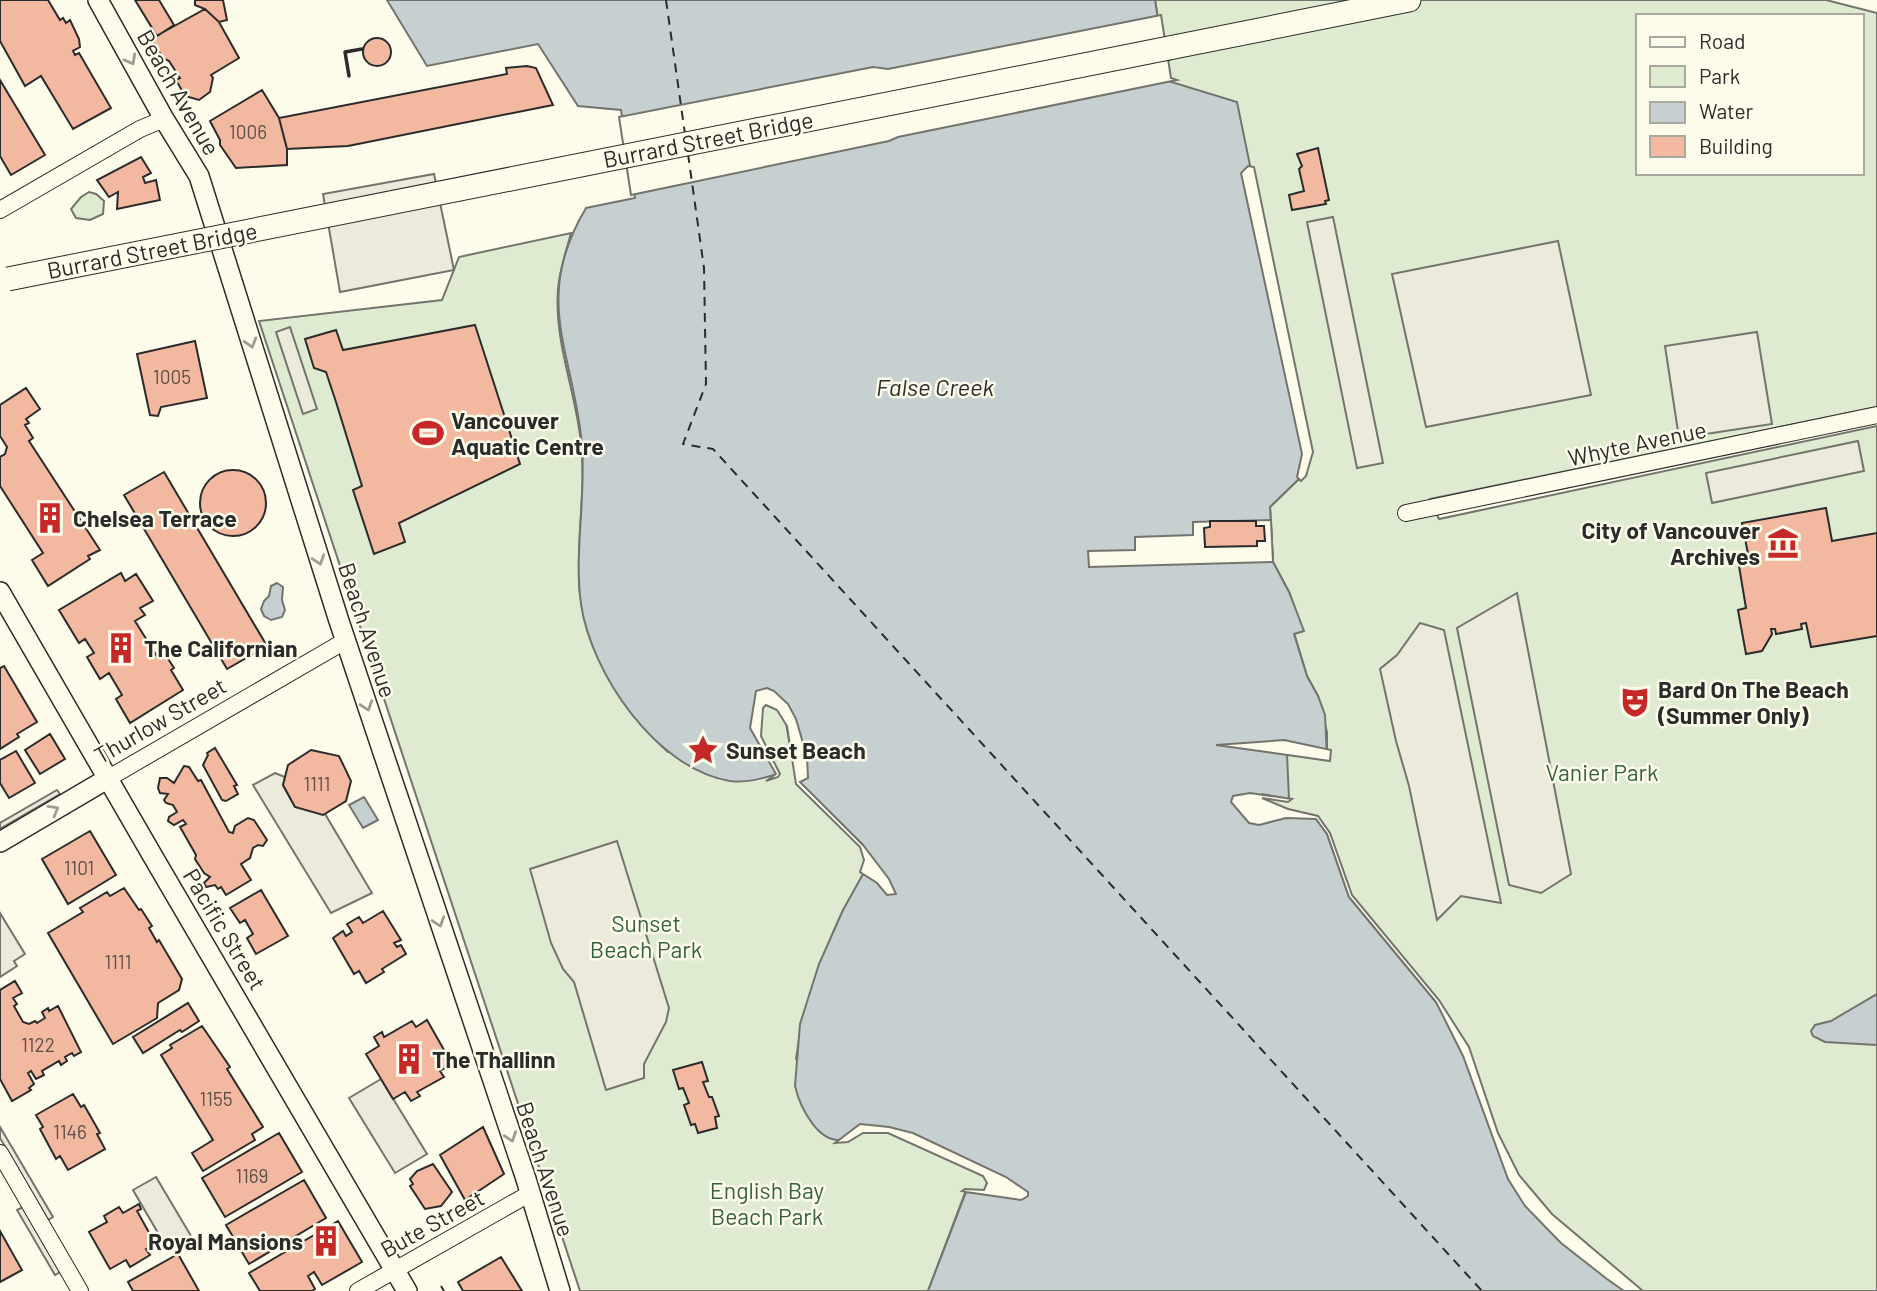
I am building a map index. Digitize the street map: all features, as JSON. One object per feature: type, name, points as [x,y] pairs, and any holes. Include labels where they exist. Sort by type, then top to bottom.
[{"type":"main road","name":"Burrard Street Bridge","points":[[4,279],[1409,0]]},
{"type":"street","name":"Beach Avenue","points":[[98,0],[199,177],[345,641],[526,1179],[560,1291]]},
{"type":"street","points":[[0,210],[146,126],[164,119]]},
{"type":"street","name":"Whyte Avenue","points":[[1406,513],[1877,415]]},
{"type":"street","name":"Pacific Street","points":[[0,592],[407,1291]]},
{"type":"street","name":"Thurlow Street","points":[[0,842],[345,641]]},
{"type":"street","points":[[0,1153],[80,1291]]},
{"type":"street","name":"Bute Street","points":[[358,1291],[529,1194]]},
{"type":"green space","name":"Vanier Park","points":[[1155,0],[1826,0],[1877,13],[1877,407],[1430,499],[1439,519],[1877,426],[1877,1291],[1639,1291],[1549,1217],[1516,1177],[1349,897],[1327,834],[1259,801],[1287,754],[1327,759],[1327,732],[1318,696],[1307,676],[1294,633],[1303,631],[1289,592],[1273,562],[1270,507],[1303,475],[1168,81]]},
{"type":"green space","points":[[89,192],[104,201],[103,214],[90,220],[76,218],[71,209]]},
{"type":"green space","name":"Sunset Beach Park","points":[[571,233],[558,290],[559,329],[581,443],[583,478],[579,588],[592,638],[606,672],[622,700],[668,752],[761,744],[759,707],[766,702],[784,713],[799,781],[865,850],[867,860],[864,874],[840,917],[812,987],[802,1022],[796,1059],[862,1130],[889,1130],[985,1174],[989,1189],[965,1193],[928,1291],[580,1291],[259,321],[442,300],[459,257]]},
{"type":"shaded area","points":[[434,174],[454,270],[340,292],[323,194]]},
{"type":"shaded area","points":[[1333,217],[1383,463],[1357,468],[1307,222]]},
{"type":"shaded area","points":[[1558,241],[1591,395],[1426,427],[1392,274]]},
{"type":"shaded area","points":[[290,327],[317,409],[303,414],[276,332]]},
{"type":"shaded area","points":[[1757,332],[1772,424],[1679,438],[1665,346]]},
{"type":"shaded area","points":[[1858,441],[1864,471],[1712,503],[1706,473]]},
{"type":"shaded area","points":[[1517,593],[1571,874],[1541,893],[1509,885],[1457,628]]},
{"type":"shaded area","points":[[1420,623],[1444,630],[1501,903],[1461,896],[1437,920],[1409,786],[1380,669],[1397,655]]},
{"type":"shaded area","points":[[275,773],[285,777],[283,785],[295,807],[325,814],[372,893],[331,913],[253,785]]},
{"type":"shaded area","points":[[57,790],[60,794],[0,829],[0,823]]},
{"type":"shaded area","points":[[617,841],[669,1008],[666,1022],[644,1064],[644,1078],[606,1090],[574,982],[563,969],[551,943],[530,869]]},
{"type":"shaded area","points":[[0,913],[25,954],[14,961],[17,966],[0,977]]},
{"type":"shaded area","points":[[381,1079],[427,1154],[395,1173],[349,1098]]},
{"type":"shaded area","points":[[0,1127],[53,1217],[48,1220],[0,1138]]},
{"type":"shaded area","points":[[156,1177],[191,1236],[168,1250],[133,1190]]},
{"type":"shaded area","points":[[23,1207],[60,1272],[55,1275],[17,1210]]},
{"type":"water","name":"False Creek","points":[[387,0],[1155,0],[1168,81],[1237,102],[1309,453],[1303,475],[1270,507],[1273,562],[1289,592],[1304,631],[1294,634],[1307,676],[1325,715],[1327,759],[1287,754],[1289,799],[1262,794],[1259,799],[1316,819],[1327,834],[1349,897],[1436,1002],[1466,1048],[1495,1134],[1516,1177],[1549,1217],[1639,1291],[928,1291],[966,1192],[986,1193],[989,1179],[889,1130],[863,1130],[846,1139],[827,1137],[806,1114],[795,1086],[800,1024],[819,964],[843,910],[863,874],[867,860],[863,845],[799,782],[790,725],[779,708],[762,704],[757,736],[777,774],[754,780],[730,781],[703,773],[677,758],[653,738],[632,714],[613,687],[587,631],[579,584],[582,445],[560,326],[558,299],[561,271],[570,241],[586,208],[635,198],[621,110],[578,106],[538,44],[427,66]]},
{"type":"water","points":[[277,583],[283,587],[282,600],[285,610],[282,617],[271,620],[264,616],[261,609],[269,596],[271,586]]},
{"type":"water","points":[[364,797],[378,820],[363,828],[349,805]]},
{"type":"water","points":[[1877,994],[1877,1045],[1825,1042],[1813,1036],[1811,1031],[1815,1025],[1831,1021]]},
{"type":"pier","points":[[1161,15],[1171,78],[1177,80],[631,195],[619,117],[873,67],[888,69]]},
{"type":"pier","points":[[1248,166],[1254,167],[1313,452],[1306,476],[1301,481],[1297,477],[1302,454],[1241,173]]},
{"type":"pier","points":[[1271,520],[1273,562],[1089,567],[1088,551],[1135,550],[1135,537],[1193,535],[1193,522]]},
{"type":"pier","points":[[767,688],[788,704],[796,719],[807,757],[808,778],[800,782],[863,845],[889,879],[896,894],[887,895],[877,883],[860,872],[864,860],[860,847],[796,784],[787,726],[777,710],[766,705],[763,708],[761,736],[780,774],[766,781],[776,774],[750,728],[756,691]]},
{"type":"pier","points":[[1284,740],[1331,750],[1330,761],[1216,745]]},
{"type":"pier","points":[[1250,793],[1292,799],[1288,802],[1262,798],[1288,809],[1318,816],[1330,833],[1352,895],[1439,1000],[1469,1047],[1498,1133],[1519,1175],[1552,1214],[1643,1291],[1624,1291],[1607,1279],[1561,1243],[1525,1206],[1508,1179],[1463,1056],[1436,1002],[1349,897],[1327,834],[1316,819],[1286,818],[1259,825],[1249,823],[1231,802],[1233,796]]},
{"type":"pier","points":[[860,1124],[913,1133],[1006,1177],[1028,1192],[1028,1196],[1021,1200],[962,1191],[984,1190],[987,1183],[983,1176],[888,1133],[863,1133],[848,1142],[835,1143]]},
{"type":"building","points":[[0,0],[48,0],[60,20],[63,18],[66,23],[70,20],[80,47],[73,51],[75,55],[79,53],[111,108],[73,129],[41,76],[25,86],[0,41]]},
{"type":"building","points":[[135,0],[159,0],[174,25],[157,36]]},
{"type":"building","points":[[195,0],[223,0],[227,20],[219,22],[205,9],[195,5]]},
{"type":"building","points":[[205,9],[219,22],[239,58],[211,75],[213,78],[210,92],[199,100],[185,96],[176,80],[180,78],[151,39]]},
{"type":"building","points":[[377,38],[387,42],[391,52],[387,62],[377,66],[367,62],[363,52],[367,42]]},
{"type":"building","points":[[506,68],[536,68],[553,105],[348,146],[287,149],[279,118],[507,74]]},
{"type":"building","points":[[0,80],[45,155],[11,175],[0,156]]},
{"type":"building","points":[[262,90],[279,118],[287,149],[287,165],[236,168],[220,145],[210,121]]},
{"type":"building","points":[[1318,148],[1329,200],[1325,201],[1326,204],[1292,210],[1289,195],[1304,191],[1299,169],[1302,166],[1297,154]]},
{"type":"building","points":[[141,157],[151,173],[143,177],[145,183],[156,180],[160,200],[117,209],[118,192],[109,197],[97,180]]},
{"type":"building","name":"Vancouver Aquatic Centre","points":[[475,325],[520,464],[399,523],[405,542],[374,554],[353,490],[362,486],[336,402],[326,372],[314,368],[305,339],[336,330],[343,350]]},
{"type":"building","points":[[195,341],[207,398],[161,407],[158,416],[150,415],[137,354]]},
{"type":"building","name":"Chelsea Terrace","points":[[26,388],[40,409],[26,419],[29,423],[25,425],[33,438],[29,441],[100,550],[48,586],[32,560],[43,553],[0,486],[0,457],[5,454],[7,447],[0,436],[0,405]]},
{"type":"building","points":[[239,470],[257,479],[264,490],[264,516],[257,527],[246,534],[227,536],[209,527],[202,516],[200,497],[209,479],[220,472]]},
{"type":"building","points":[[164,472],[267,646],[227,669],[124,495]]},
{"type":"building","points":[[1826,508],[1832,541],[1877,533],[1877,636],[1811,647],[1806,623],[1801,624],[1802,629],[1776,634],[1775,629],[1771,629],[1772,634],[1762,651],[1746,654],[1738,610],[1746,608],[1739,566],[1750,564],[1742,523]]},
{"type":"building","points":[[1210,521],[1256,521],[1256,526],[1264,526],[1265,541],[1257,541],[1257,546],[1205,547],[1204,528],[1210,527]]},
{"type":"building","name":"The Californian","points":[[121,573],[125,581],[136,574],[153,601],[140,608],[145,615],[135,621],[158,658],[165,654],[183,690],[130,723],[116,699],[122,695],[109,673],[100,679],[87,657],[94,653],[85,639],[79,643],[59,610]]},
{"type":"building","points":[[4,666],[37,722],[0,749],[0,668]]},
{"type":"building","points":[[50,734],[65,759],[40,774],[25,750]]},
{"type":"building","points":[[215,748],[237,785],[234,786],[238,794],[226,801],[222,800],[203,765],[207,753]]},
{"type":"building","points":[[311,750],[339,756],[351,781],[346,801],[323,815],[295,807],[283,785],[288,765]]},
{"type":"building","points":[[16,751],[35,783],[9,798],[0,783],[0,760]]},
{"type":"building","points":[[184,766],[189,767],[198,781],[201,780],[229,832],[233,833],[235,826],[248,818],[254,820],[267,840],[263,846],[253,848],[250,858],[241,864],[251,880],[226,895],[221,887],[206,887],[204,883],[210,877],[195,859],[196,855],[180,827],[186,824],[183,820],[174,825],[168,821],[169,817],[177,812],[173,805],[164,800],[168,794],[160,793],[160,778],[167,778],[174,783]]},
{"type":"building","points":[[90,831],[116,875],[68,904],[42,859]]},
{"type":"building","points":[[124,888],[152,926],[149,928],[182,979],[179,990],[158,1003],[157,1018],[113,1044],[48,933],[83,912],[80,908],[107,892],[110,896]]},
{"type":"building","points":[[261,890],[288,936],[256,954],[247,938],[253,934],[245,920],[240,923],[230,908]]},
{"type":"building","points":[[383,911],[401,940],[394,943],[397,947],[401,945],[406,954],[366,983],[359,971],[354,974],[333,938],[343,931],[346,936],[352,932],[347,924],[359,917],[363,923]]},
{"type":"building","points":[[15,981],[22,993],[13,998],[17,1004],[14,1006],[23,1022],[37,1023],[45,1018],[42,1012],[58,1006],[81,1052],[65,1057],[67,1061],[61,1065],[59,1061],[42,1071],[44,1075],[36,1079],[31,1071],[28,1073],[34,1084],[29,1088],[31,1090],[12,1101],[0,1079],[0,990]]},
{"type":"building","points":[[188,1003],[199,1021],[143,1053],[133,1037]]},
{"type":"building","name":"The Thallinn","points":[[427,1020],[452,1064],[440,1071],[444,1077],[417,1092],[420,1096],[411,1101],[405,1092],[393,1099],[366,1054],[379,1046],[374,1037],[382,1032],[384,1037],[412,1021],[416,1027]]},
{"type":"building","points":[[202,1026],[230,1067],[227,1069],[263,1127],[252,1134],[255,1140],[203,1171],[192,1153],[213,1140],[161,1055],[172,1048],[170,1045]]},
{"type":"building","points":[[702,1062],[708,1081],[703,1082],[719,1116],[715,1117],[717,1128],[698,1133],[695,1124],[691,1125],[684,1105],[689,1103],[683,1088],[679,1089],[673,1070]]},
{"type":"building","points":[[73,1094],[81,1107],[84,1105],[100,1133],[97,1134],[105,1149],[68,1170],[60,1156],[56,1159],[40,1129],[43,1127],[36,1115]]},
{"type":"building","points":[[483,1127],[504,1174],[465,1200],[440,1155]]},
{"type":"building","points":[[279,1133],[302,1172],[225,1217],[202,1178]]},
{"type":"building","points":[[433,1164],[452,1192],[441,1206],[425,1209],[410,1186],[413,1184],[410,1179],[417,1171]]},
{"type":"building","points":[[304,1180],[326,1218],[249,1264],[226,1225]]},
{"type":"building","points":[[139,1204],[141,1209],[137,1211],[151,1236],[156,1233],[160,1241],[146,1249],[150,1255],[130,1267],[126,1260],[110,1269],[89,1232],[107,1222],[104,1216],[119,1207],[123,1213]]},
{"type":"building","name":"Royal Mansions","points":[[338,1221],[362,1262],[322,1285],[314,1272],[308,1276],[315,1289],[312,1291],[260,1291],[249,1273]]},
{"type":"building","points":[[0,1231],[22,1270],[0,1282]]},
{"type":"building","points":[[178,1254],[199,1291],[133,1291],[128,1282]]},
{"type":"building","points":[[501,1257],[522,1291],[463,1291],[458,1282]]},
{"type":"ferry route","points":[[666,0],[685,134]]},
{"type":"ferry route","points":[[688,154],[704,268],[706,384],[683,444],[713,449],[1482,1291]]},
{"type":"fence","points":[[441,1286],[444,1291]]},
{"type":"wall","points":[[349,76],[345,52],[362,49]]},
{"type":"place","name":"Vancouver Aquatic Centre","points":[[428,433]]},
{"type":"place","name":"Chelsea Terrace","points":[[50,518]]},
{"type":"place","name":"City of Vancouver Archives","points":[[1783,543]]},
{"type":"place","name":"The Californian","points":[[121,648]]},
{"type":"place","name":"Bard On The Beach (Summer Only)","points":[[1635,702]]},
{"type":"place","name":"Sunset Beach","points":[[703,750]]},
{"type":"place","name":"The Thallinn","points":[[409,1059]]},
{"type":"place","name":"Royal Mansions","points":[[326,1241]]},
{"type":"park label","name":"English Bay Beach Park","points":[[767,1203]]}]
